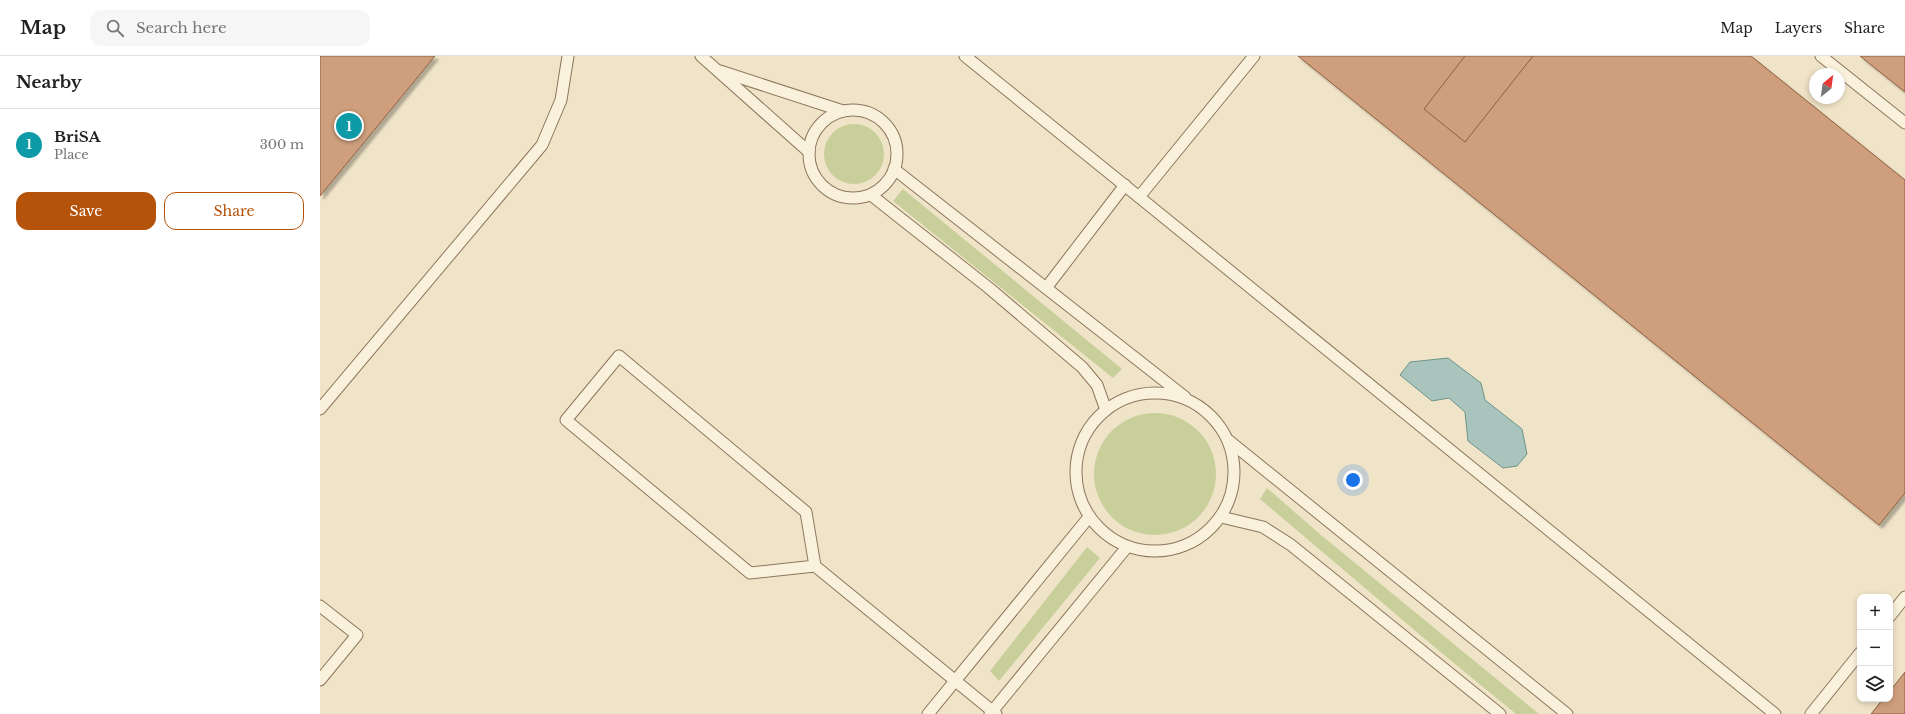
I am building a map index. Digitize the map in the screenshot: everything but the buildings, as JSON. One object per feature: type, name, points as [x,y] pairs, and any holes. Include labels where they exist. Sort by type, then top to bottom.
[{"type":"lane","points":[[320,409],[542,145],[561,100],[568,56]]},
{"type":"lane","points":[[701,56],[809,152]]},
{"type":"lane","points":[[965,56],[1775,714]]},
{"type":"lane","points":[[1139,197],[1254,56]]},
{"type":"lane","points":[[1821,56],[1905,123]]},
{"type":"lane","points":[[716,70],[844,111]]},
{"type":"lane","points":[[858,110],[872,114],[884,122],[892,134],[897,147],[897,162],[892,176],[883,187],[871,195],[856,199],[841,197],[828,191],[818,180],[811,167],[809,152],[812,138],[819,126],[830,116],[844,111],[858,110]]},
{"type":"lane","points":[[894,170],[1213,418],[1228,440],[1567,714]]},
{"type":"lane","points":[[1046,288],[1125,185]]},
{"type":"lane","points":[[871,195],[988,288],[1082,367],[1097,385],[1106,410]]},
{"type":"lane","points":[[815,566],[750,573],[566,420],[619,356],[806,512],[815,566],[993,713],[1127,547]]},
{"type":"lane","points":[[1192,402],[1167,393],[1140,394],[1115,403],[1095,419],[1080,442],[1075,467],[1078,494],[1089,518],[1106,535],[1127,547],[1154,552],[1180,548],[1203,536],[1221,517],[1232,492],[1234,466],[1228,440]]},
{"type":"lane","points":[[1221,517],[1262,528],[1291,545],[1500,714]]},
{"type":"lane","points":[[928,714],[1089,518]]},
{"type":"lane","points":[[1893,612],[1905,597]]},
{"type":"lane","points":[[320,606],[357,636],[320,680]]},
{"type":"lane","points":[[1811,714],[1857,657]]},
{"type":"green space","points":[[854,124],[871,129],[879,137],[884,154],[879,171],[871,179],[854,184],[837,179],[829,171],[824,154],[829,137],[837,129]]},
{"type":"green space","points":[[903,189],[1122,369],[1113,378],[893,201]]},
{"type":"green space","points":[[1155,413],[1167,414],[1178,418],[1189,423],[1198,431],[1206,440],[1211,451],[1215,462],[1215,486],[1211,497],[1206,508],[1198,517],[1189,525],[1178,530],[1167,534],[1155,535],[1143,534],[1132,530],[1121,525],[1112,517],[1104,508],[1099,497],[1095,486],[1094,474],[1095,462],[1099,451],[1104,440],[1112,431],[1121,423],[1132,418],[1143,414]]},
{"type":"green space","points":[[1267,488],[1321,535],[1539,714],[1516,714],[1438,650],[1260,499]]},
{"type":"green space","points":[[1087,547],[1100,558],[999,681],[990,671]]},
{"type":"water","points":[[1448,358],[1481,383],[1485,400],[1522,429],[1527,454],[1517,466],[1503,468],[1468,441],[1465,412],[1449,398],[1432,401],[1400,375],[1410,362]]},
{"type":"place","name":"BriSA","points":[[349,126]]}]
